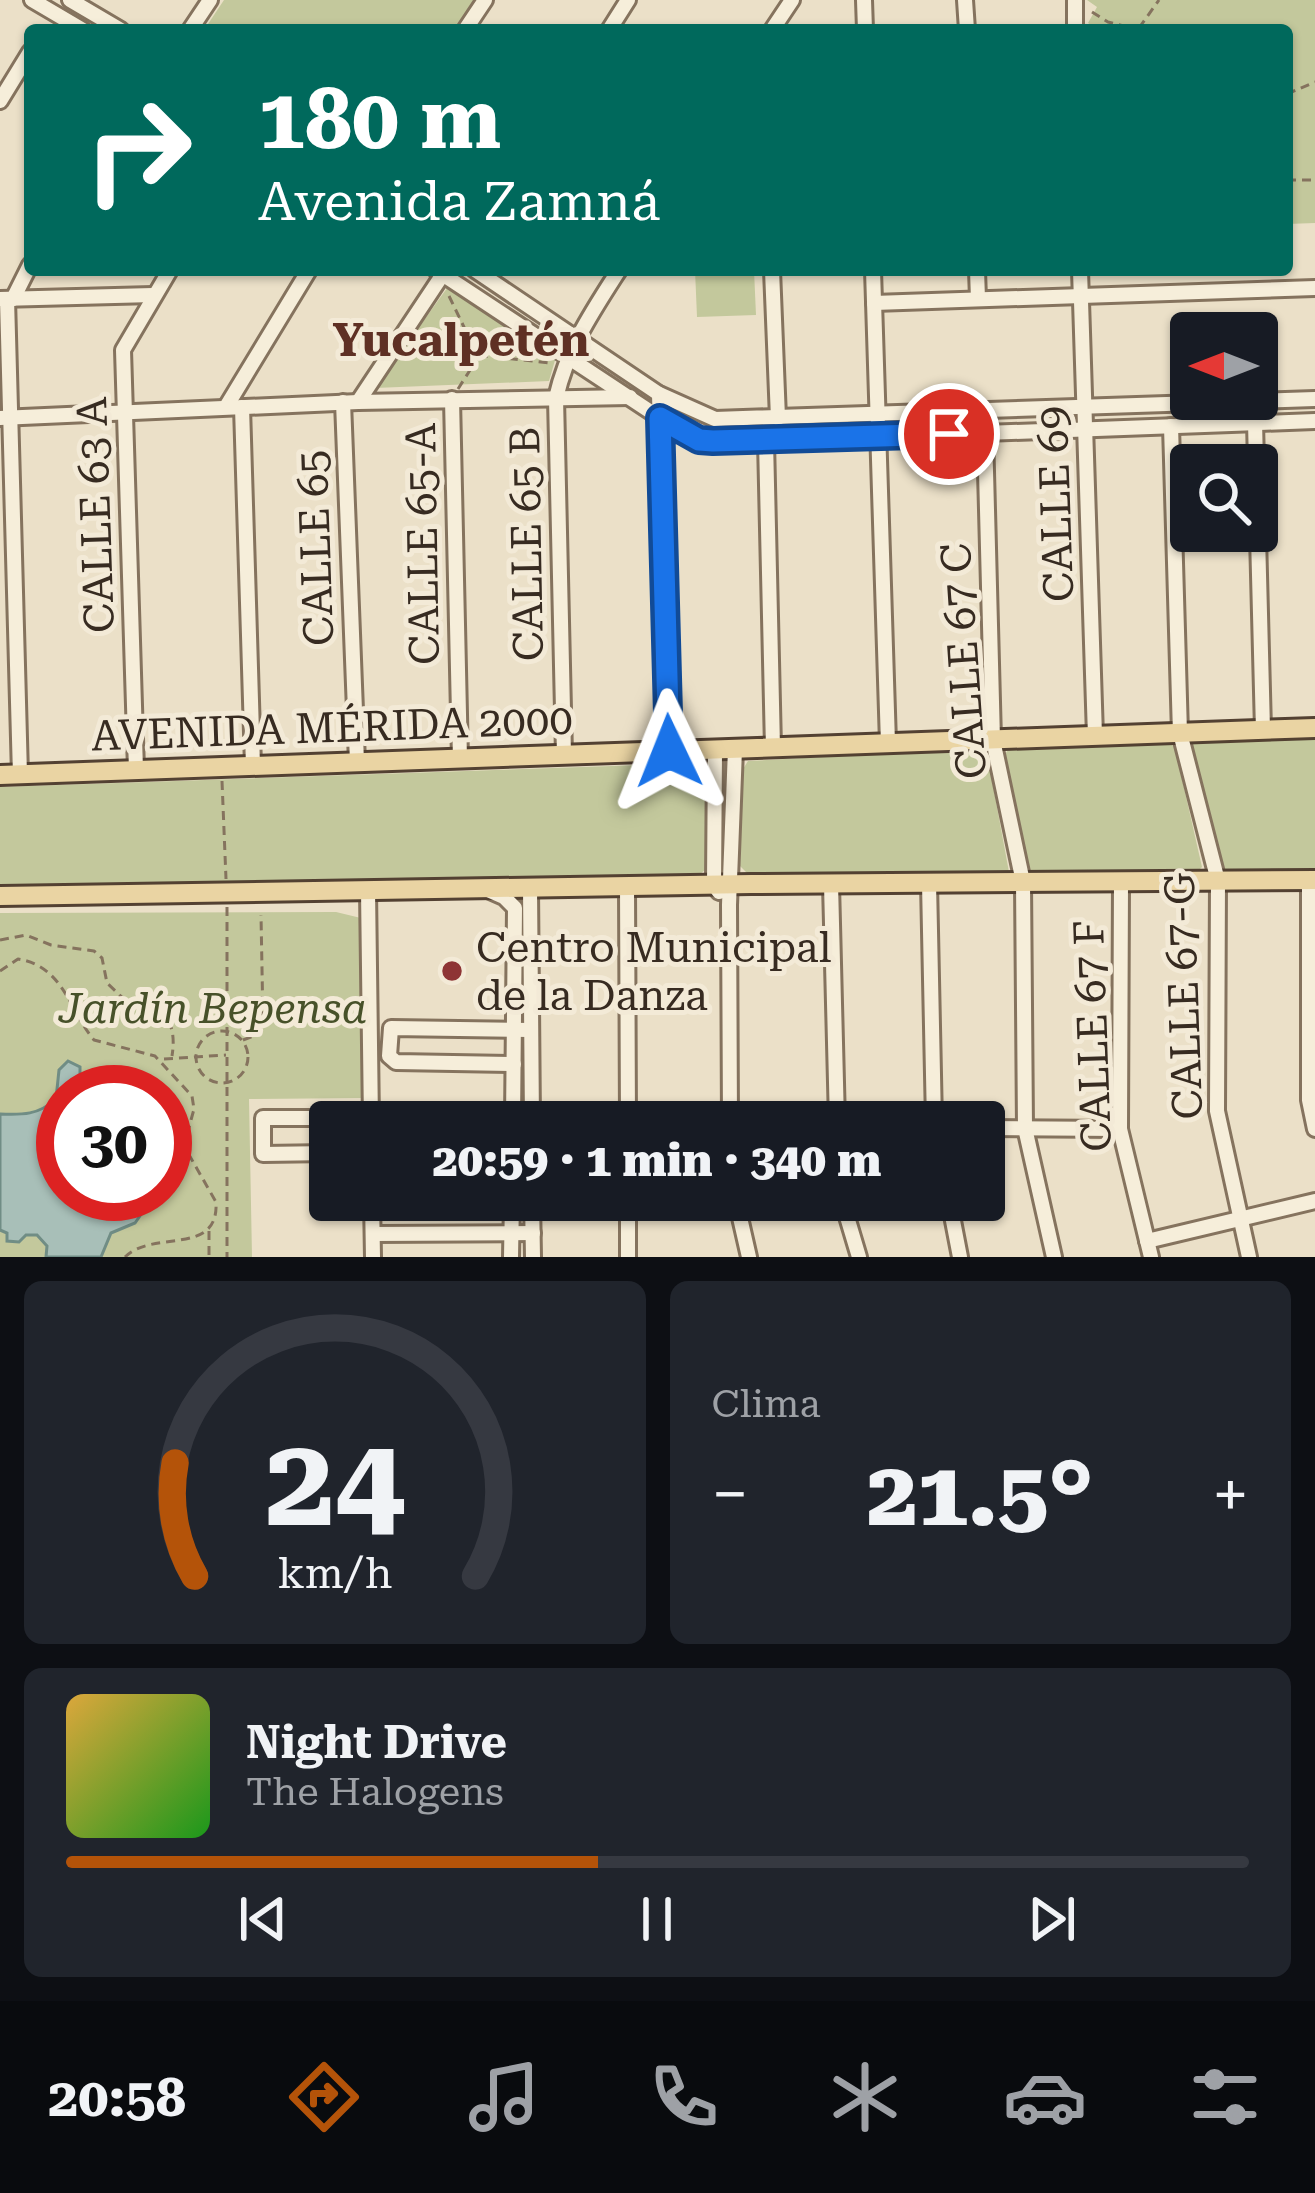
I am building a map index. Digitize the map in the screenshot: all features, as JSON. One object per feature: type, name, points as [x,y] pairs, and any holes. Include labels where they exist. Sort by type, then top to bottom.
[{"type":"main road","name":"AVENIDA MÉRIDA 2000","points":[[10,775],[1315,728]]},
{"type":"main road","points":[[0,896],[1312,880]]},
{"type":"street","points":[[32,0],[63,4],[108,24]]},
{"type":"street","points":[[1074,0],[1092,12]]},
{"type":"street","points":[[0,100],[24,62]]},
{"type":"street","points":[[10,775],[7,299],[24,274]]},
{"type":"street","name":"CALLE 63 A","points":[[136,770],[123,350],[166,276]]},
{"type":"street","points":[[253,766],[234,407],[306,276]]},
{"type":"street","name":"CALLE 65","points":[[357,762],[350,402],[389,354],[439,276]]},
{"type":"street","points":[[446,276],[566,360],[699,440],[1315,421]]},
{"type":"street","points":[[484,276],[659,394],[705,418],[1315,398]]},
{"type":"street","name":"CALLE 65 B","points":[[564,755],[556,398],[577,335],[615,276]]},
{"type":"street","points":[[772,276],[778,418]]},
{"type":"street","points":[[873,276],[888,743]]},
{"type":"street","points":[[977,276],[978,299]]},
{"type":"street","name":"CALLE 69","points":[[1080,276],[1095,736]]},
{"type":"street","points":[[874,303],[1315,288]]},
{"type":"street","points":[[7,299],[153,295]]},
{"type":"street","points":[[659,394],[669,751]]},
{"type":"street","points":[[6,418],[350,402],[631,397]]},
{"type":"street","name":"CALLE 65-A","points":[[452,399],[460,759]]},
{"type":"street","points":[[1255,422],[1256,444]]},
{"type":"street","name":"CALLE 67-G","points":[[1171,426],[1180,733],[1218,881],[1216,1111],[1249,1257]]},
{"type":"street","name":"CALLE 67 C","points":[[985,433],[994,740],[1023,882],[1025,1128],[1054,1257]]},
{"type":"street","points":[[766,441],[773,748]]},
{"type":"street","points":[[1258,552],[1263,730]]},
{"type":"street","points":[[725,749],[723,885],[729,905],[730,1101]]},
{"type":"street","points":[[1312,880],[1315,1129]]},
{"type":"street","name":"CALLE 67 F","points":[[1121,882],[1120,1129],[1149,1249]]},
{"type":"street","points":[[929,883],[934,1101]]},
{"type":"street","points":[[831,884],[837,1101]]},
{"type":"street","points":[[627,886],[628,1101]]},
{"type":"street","points":[[530,887],[532,1101]]},
{"type":"street","points":[[483,888],[514,908],[513,1101]]},
{"type":"street","points":[[368,890],[371,1101]]},
{"type":"street","points":[[514,1064],[395,1062],[389,1057],[391,1028],[531,1030]]},
{"type":"street","points":[[309,1119],[263,1118],[263,1154],[309,1154]]},
{"type":"street","points":[[1005,1128],[1120,1129]]},
{"type":"street","points":[[1149,1249],[1315,1201]]},
{"type":"street","points":[[373,1221],[373,1257]]},
{"type":"street","points":[[511,1221],[511,1257]]},
{"type":"street","points":[[533,1221],[533,1257]]},
{"type":"street","points":[[628,1221],[628,1257]]},
{"type":"street","points":[[741,1221],[749,1257]]},
{"type":"street","points":[[848,1221],[859,1257]]},
{"type":"street","points":[[953,1221],[960,1257]]},
{"type":"street","points":[[373,1234],[533,1233]]},
{"type":"path","points":[[1092,12],[1116,24]]},
{"type":"path","points":[[442,276],[477,355]]},
{"type":"path","points":[[452,399],[506,315]]},
{"type":"path","points":[[389,354],[566,360]]},
{"type":"path","points":[[222,767],[227,1257]]},
{"type":"path","points":[[242,1040],[247,1064],[237,1079],[228,1083],[205,1077],[196,1056],[204,1039],[227,1032],[242,1040],[254,1036],[263,1022],[261,915]]},
{"type":"path","points":[[0,940],[26,934],[51,945],[94,950],[102,958],[107,983],[127,1002],[164,1012],[175,1038],[172,1057]]},
{"type":"path","points":[[0,971],[18,959],[43,967],[77,1007],[94,1040],[160,1061],[194,1102],[184,1146],[216,1202],[216,1212],[208,1229],[192,1243],[140,1246],[125,1257]]},
{"type":"path","points":[[160,1061],[228,1055]]},
{"type":"path","points":[[208,1229],[209,1257]]},
{"type":"green space","points":[[224,0],[475,0],[459,24],[208,24]]},
{"type":"green space","points":[[1087,0],[1315,0],[1315,223],[1293,224],[1293,24],[1090,24],[1097,7]]},
{"type":"green space","points":[[695,276],[754,276],[756,315],[697,317]]},
{"type":"green space","points":[[450,284],[558,350],[549,381],[375,388]]},
{"type":"green space","points":[[1315,738],[1315,871],[1220,872],[1188,743]]},
{"type":"green space","points":[[1170,743],[1202,867],[1197,872],[1035,874],[1028,869],[1005,754],[1008,750]]},
{"type":"green space","points":[[986,748],[1009,872],[750,876],[740,866],[743,769],[748,761]]},
{"type":"green space","points":[[701,763],[707,767],[705,870],[700,874],[0,890],[0,787]]},
{"type":"green space","name":"Jardín Bepensa","points":[[336,912],[365,919],[366,1098],[249,1099],[252,1257],[0,1257],[0,913]]},
{"type":"water","points":[[36,1111],[36,1221],[136,1221],[111,1233],[101,1257],[46,1257],[47,1246],[37,1235],[7,1241],[7,1233],[0,1230],[0,1114]]},
{"type":"place","name":"Centro Municipal de la Danza","points":[[452,971]]},
{"type":"district","name":"Yucalpetén","points":[[461,340]]},
{"type":"route","points":[[669,751],[660,418],[699,440],[713,441],[949,434]]}]
